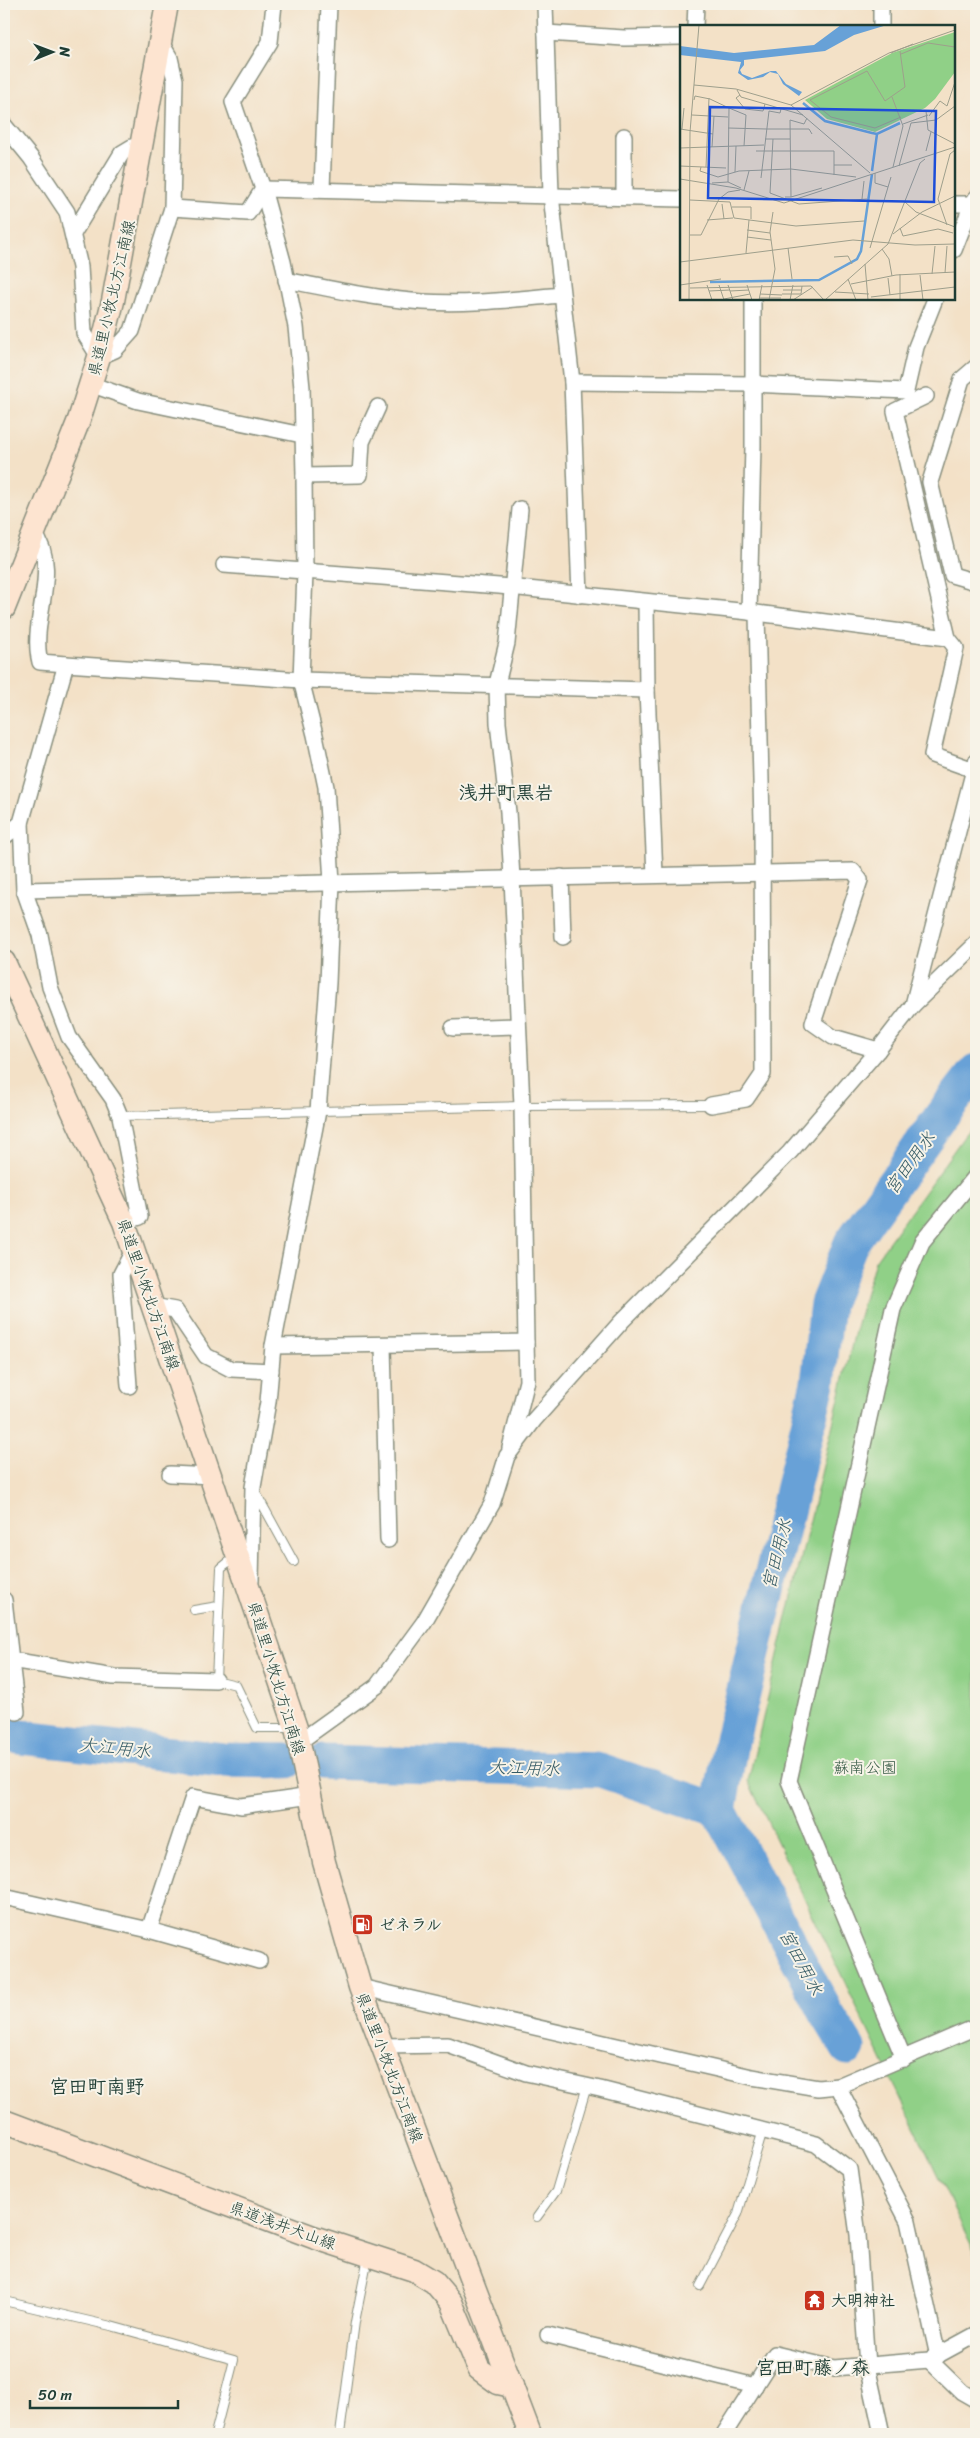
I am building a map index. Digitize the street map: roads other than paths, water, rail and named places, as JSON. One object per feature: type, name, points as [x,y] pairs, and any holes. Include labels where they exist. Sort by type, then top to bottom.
[{"type":"main road","name":"県道里小牧北方江南線","points":[[4,608],[79,420],[99,357],[113,301],[143,146],[167,4]]},
{"type":"main road","name":"県道里小牧北方江南線","points":[[4,962],[124,1222],[134,1249],[297,1735],[324,1862],[360,1987],[530,2434]]},
{"type":"main road","name":"県道浅井犬山線","points":[[4,2121],[313,2237],[414,2270],[434,2282],[451,2302],[479,2369],[498,2382],[512,2386]]},
{"type":"street","points":[[250,1593],[253,1487],[268,1402],[273,1346],[318,1111],[328,983],[332,882],[326,787],[301,680],[305,572],[304,476],[302,388],[296,327],[263,190],[233,102],[270,42],[274,4]]},
{"type":"street","points":[[322,190],[329,4]]},
{"type":"street","points":[[545,4],[550,196],[572,382],[580,595]]},
{"type":"street","points":[[694,25],[696,4]]},
{"type":"street","points":[[881,25],[882,4]]},
{"type":"street","points":[[546,33],[624,38],[680,37]]},
{"type":"street","points":[[4,125],[56,192],[67,212],[74,232],[80,267],[84,333],[99,357],[115,350],[132,331],[172,208],[175,80],[170,58],[160,41]]},
{"type":"street","points":[[624,136],[624,197]]},
{"type":"street","points":[[74,232],[122,153],[132,147],[143,146]]},
{"type":"street","points":[[172,208],[248,213],[263,190]]},
{"type":"street","points":[[263,190],[680,198]]},
{"type":"street","points":[[955,204],[974,200]]},
{"type":"street","points":[[955,248],[974,200]]},
{"type":"street","points":[[286,280],[338,291],[423,302],[488,301],[562,295]]},
{"type":"street","points":[[711,1105],[746,1099],[763,1074],[762,873],[753,613],[751,384],[753,300]]},
{"type":"street","points":[[572,382],[751,384],[906,391],[916,347],[935,300]]},
{"type":"street","points":[[976,367],[962,379],[930,482],[952,575],[976,582]]},
{"type":"street","points":[[90,384],[138,401],[302,435]]},
{"type":"street","points":[[913,1005],[975,766],[932,754],[956,648],[948,638],[895,411],[926,396]]},
{"type":"street","points":[[304,476],[360,474],[362,442],[378,407]]},
{"type":"street","points":[[297,1735],[377,1686],[424,1622],[492,1504],[508,1456],[527,1381],[522,1106],[512,878],[508,812],[498,723],[497,684],[507,643],[520,509]]},
{"type":"street","points":[[34,533],[45,554],[46,573],[37,648],[40,662],[301,680],[497,684],[647,690]]},
{"type":"street","points":[[224,565],[512,587],[753,613],[948,638]]},
{"type":"street","points":[[646,602],[647,690],[655,875]]},
{"type":"street","points":[[66,664],[22,824],[24,890],[40,935],[50,987],[69,1037],[113,1099],[120,1116],[140,1217],[124,1222]]},
{"type":"street","points":[[4,837],[22,824]]},
{"type":"street","points":[[24,890],[853,871],[860,880],[813,1024],[833,1037],[878,1050]]},
{"type":"street","points":[[561,877],[563,937]]},
{"type":"street","points":[[508,1456],[534,1420],[622,1320],[790,1152],[878,1050],[913,1005],[976,944]]},
{"type":"street","points":[[453,1028],[518,1026]]},
{"type":"street","points":[[904,2059],[789,1781],[893,1309],[922,1242],[976,1176]]},
{"type":"street","points":[[129,1386],[121,1274],[134,1249]]},
{"type":"street","points":[[154,1306],[175,1310],[206,1356],[222,1365],[230,1369],[271,1371]]},
{"type":"street","points":[[273,1346],[383,1346],[526,1342]]},
{"type":"street","points":[[383,1346],[388,1540]]},
{"type":"street","points":[[170,1474],[211,1476]]},
{"type":"street","points":[[4,1600],[17,1712]]},
{"type":"street","points":[[11,1660],[114,1676],[216,1680]]},
{"type":"street","points":[[149,1930],[193,1797],[241,1806],[310,1796]]},
{"type":"street","points":[[4,1897],[149,1930],[259,1961]]},
{"type":"street","points":[[360,1987],[752,2077],[818,2088],[838,2086],[976,2027]]},
{"type":"street","points":[[382,2046],[448,2045],[526,2073],[588,2086],[816,2144],[849,2169],[858,2235],[867,2366],[882,2434]]},
{"type":"street","points":[[838,2086],[908,2221],[934,2358],[962,2392],[976,2400]]},
{"type":"street","points":[[548,2335],[755,2386]]},
{"type":"street","points":[[724,2434],[775,2354],[834,2368],[867,2366],[934,2358],[975,2335]]},
{"type":"lane","points":[[120,1116],[522,1106],[711,1105]]},
{"type":"lane","points":[[253,1487],[294,1562]]},
{"type":"lane","points":[[237,1554],[221,1568],[216,1680],[236,1685],[258,1728],[297,1735]]},
{"type":"lane","points":[[194,1610],[218,1606]]},
{"type":"lane","points":[[536,2216],[556,2191],[588,2086]]},
{"type":"lane","points":[[700,2286],[738,2214],[763,2130]]},
{"type":"lane","points":[[340,2434],[355,2322],[368,2255]]},
{"type":"lane","points":[[4,2301],[111,2326],[234,2360],[216,2434]]},
{"type":"waterway","name":"宮田用水","points":[[848,2048],[826,2012],[719,1810],[730,1748],[818,1383],[827,1304],[851,1243],[942,1115],[976,1071]]},
{"type":"waterway","name":"大江用水","points":[[4,1735],[223,1760],[287,1761]]},
{"type":"waterway","name":"大江用水","points":[[323,1762],[600,1770],[719,1810]]},
{"type":"place","name":"ゼネラル","points":[[363,1924]]},
{"type":"place","name":"大明神社","points":[[815,2300]]},
{"type":"district","name":"浅井町黒岩","points":[[506,792]]},
{"type":"district","name":"宮田町南野","points":[[97,2086]]},
{"type":"district","name":"宮田町藤ノ森","points":[[813,2367]]},
{"type":"park label","name":"蘇南公園","points":[[865,1767]]}]
